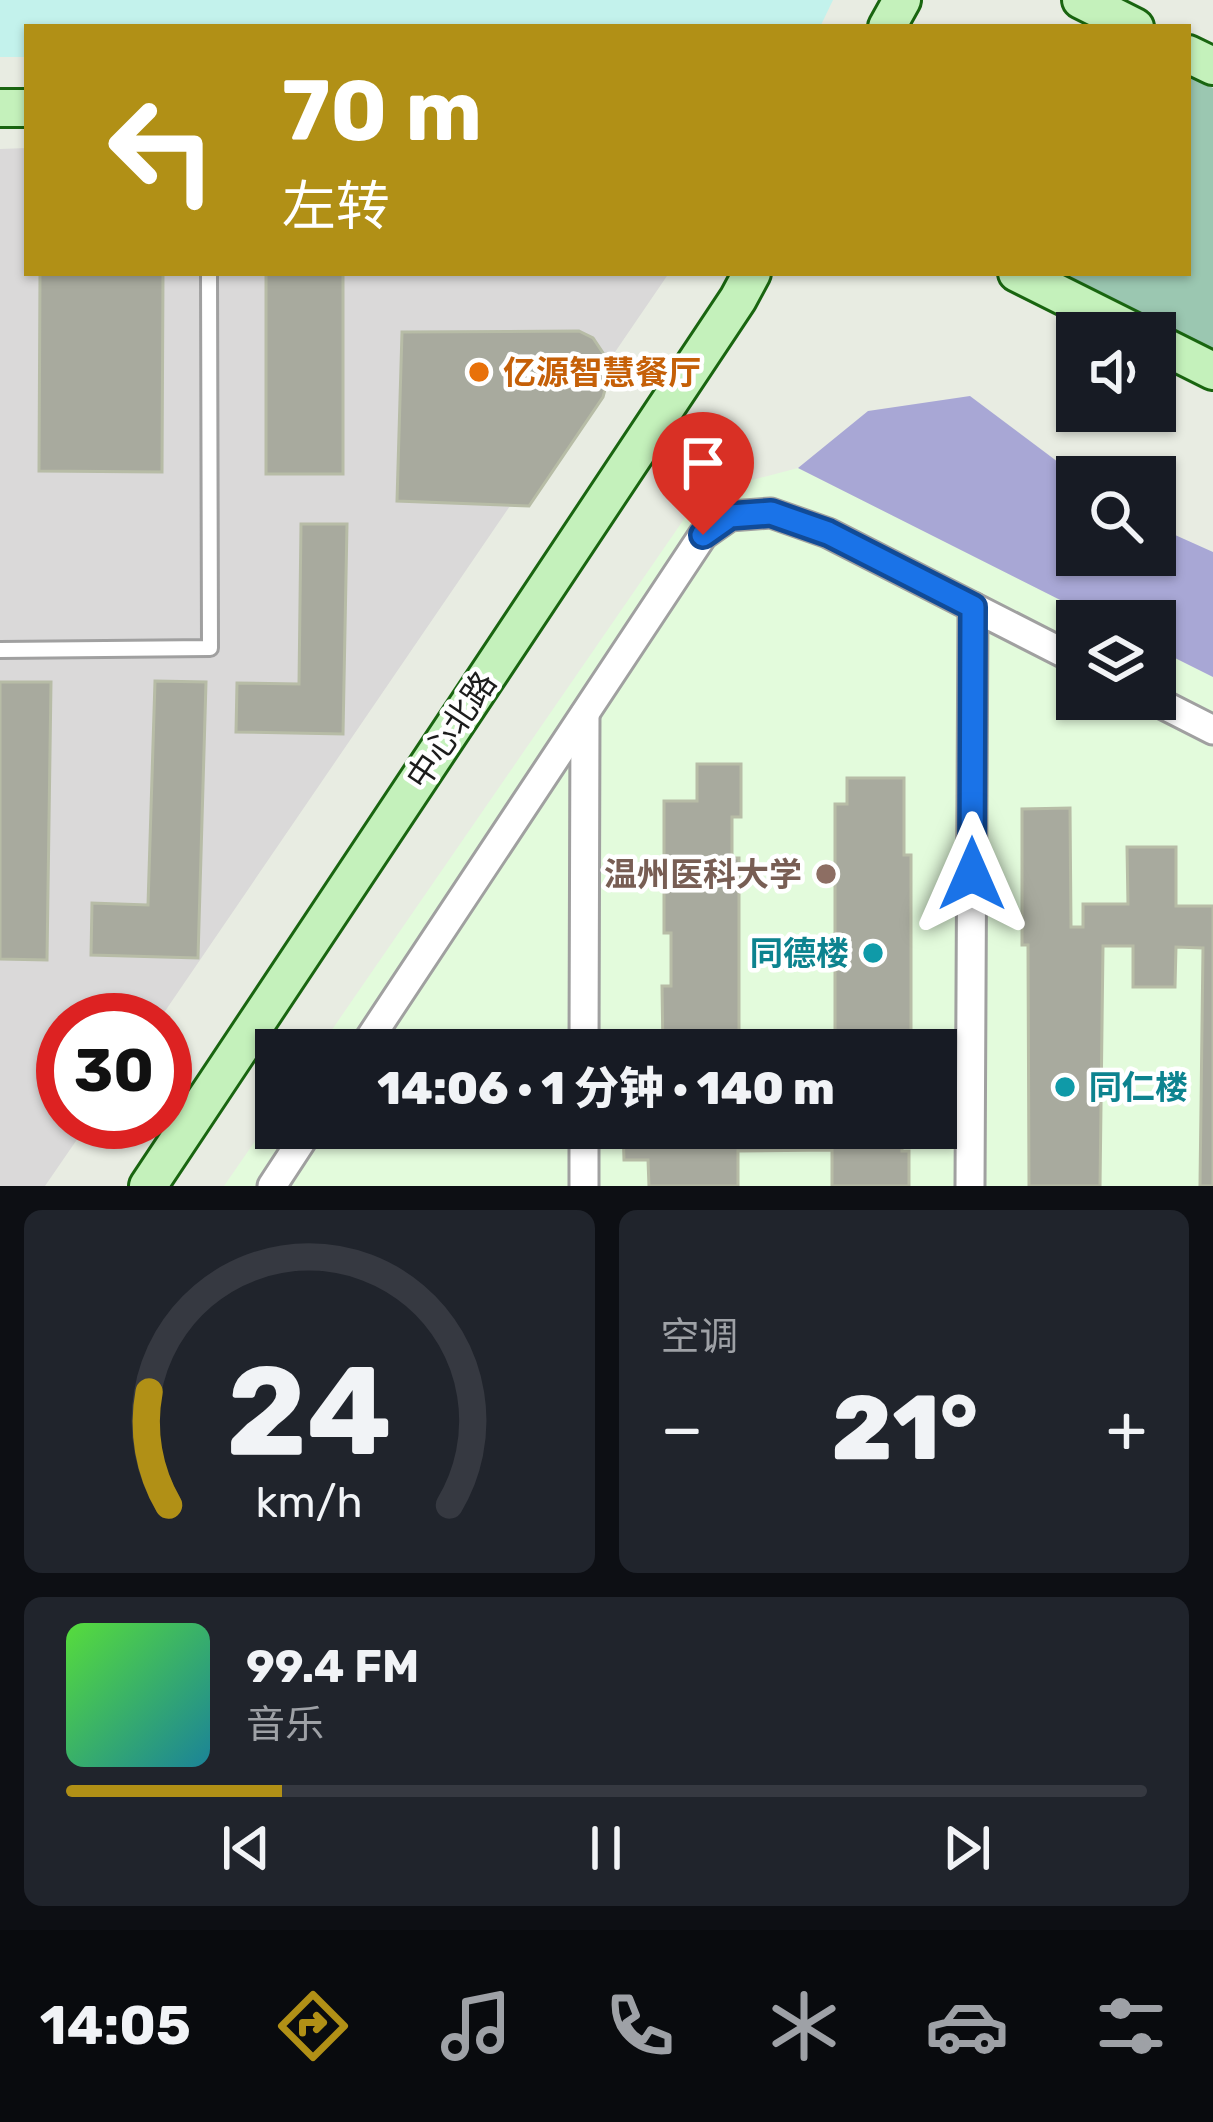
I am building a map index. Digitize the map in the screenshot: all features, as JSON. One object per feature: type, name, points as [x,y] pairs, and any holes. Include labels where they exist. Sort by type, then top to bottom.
[{"type":"main road","points":[[1081,0],[1129,24]]},
{"type":"main road","name":"中心北路","points":[[148,1186],[750,276]]},
{"type":"main road","points":[[1023,276],[1095,312]]},
{"type":"main road","points":[[1176,352],[1213,371]]},
{"type":"street","points":[[376,1029],[703,535],[730,516],[771,513],[828,533],[1056,649]]},
{"type":"street","points":[[970,1186],[973,607]]},
{"type":"street","points":[[1176,711],[1213,730]]},
{"type":"street","points":[[584,1029],[585,714]]},
{"type":"street","points":[[272,1186],[296,1149]]},
{"type":"street","points":[[584,1149],[584,1186]]},
{"type":"lane","points":[[0,650],[210,648],[208,276]]},
{"type":"shaded area","points":[[0,0],[833,0],[821,24],[24,24],[24,57],[0,57]]},
{"type":"shaded area","points":[[1191,77],[1213,88],[1213,350],[1176,331],[1176,312],[1138,312],[1068,276],[1191,276]]},
{"type":"shaded area","points":[[24,148],[24,276],[667,276],[177,993],[36,993],[36,1149],[70,1149],[45,1186],[0,1186],[0,149]]},
{"type":"shaded area","points":[[970,396],[1056,460],[1056,576],[1176,576],[1176,535],[1213,552],[1213,677],[1176,658],[1176,600],[1060,600],[798,468],[868,411]]},
{"type":"shaded area","name":"温州医科大学","points":[[798,468],[1060,600],[1056,600],[1056,720],[1176,720],[1176,658],[1213,677],[1213,1186],[224,1186],[255,1141],[255,1149],[957,1149],[957,1029],[332,1029],[702,493]]},
{"type":"building","points":[[40,276],[163,276],[162,472],[39,471]]},
{"type":"building","points":[[266,276],[343,276],[343,474],[266,474]]},
{"type":"building","points":[[579,331],[593,338],[603,353],[609,375],[603,397],[529,506],[397,501],[402,332]]},
{"type":"building","points":[[301,524],[347,524],[343,734],[236,732],[237,683],[299,684]]},
{"type":"building","points":[[155,681],[206,682],[198,958],[91,955],[92,903],[148,905]]},
{"type":"building","points":[[0,682],[51,682],[47,960],[0,959]]},
{"type":"building","name":"同德楼","points":[[697,764],[741,764],[741,817],[732,817],[732,858],[739,858],[739,1029],[663,1029],[662,986],[671,986],[671,933],[664,933],[664,801],[697,801]]},
{"type":"building","name":"同德楼","points":[[847,778],[904,778],[904,855],[911,855],[911,1029],[835,1029],[835,804],[847,804]]},
{"type":"building","name":"同仁楼","points":[[1070,808],[1071,927],[1083,927],[1083,904],[1128,904],[1127,847],[1176,847],[1176,906],[1213,906],[1213,1186],[1200,1186],[1203,948],[1176,947],[1175,987],[1133,987],[1133,946],[1103,946],[1100,1186],[1029,1186],[1022,809]]},
{"type":"building","points":[[624,1149],[902,1149],[909,1151],[909,1186],[832,1186],[832,1150],[738,1151],[738,1186],[649,1186],[648,1160],[624,1160]]},
{"type":"place","name":"亿源智慧餐厅","points":[[479,372]]},
{"type":"place","name":"温州医科大学","points":[[826,874]]},
{"type":"place","name":"同德楼","points":[[873,953]]},
{"type":"place","name":"同仁楼","points":[[1065,1087]]},
{"type":"route","points":[[703,535],[730,516],[771,513],[828,533],[973,607],[972,874]]}]
